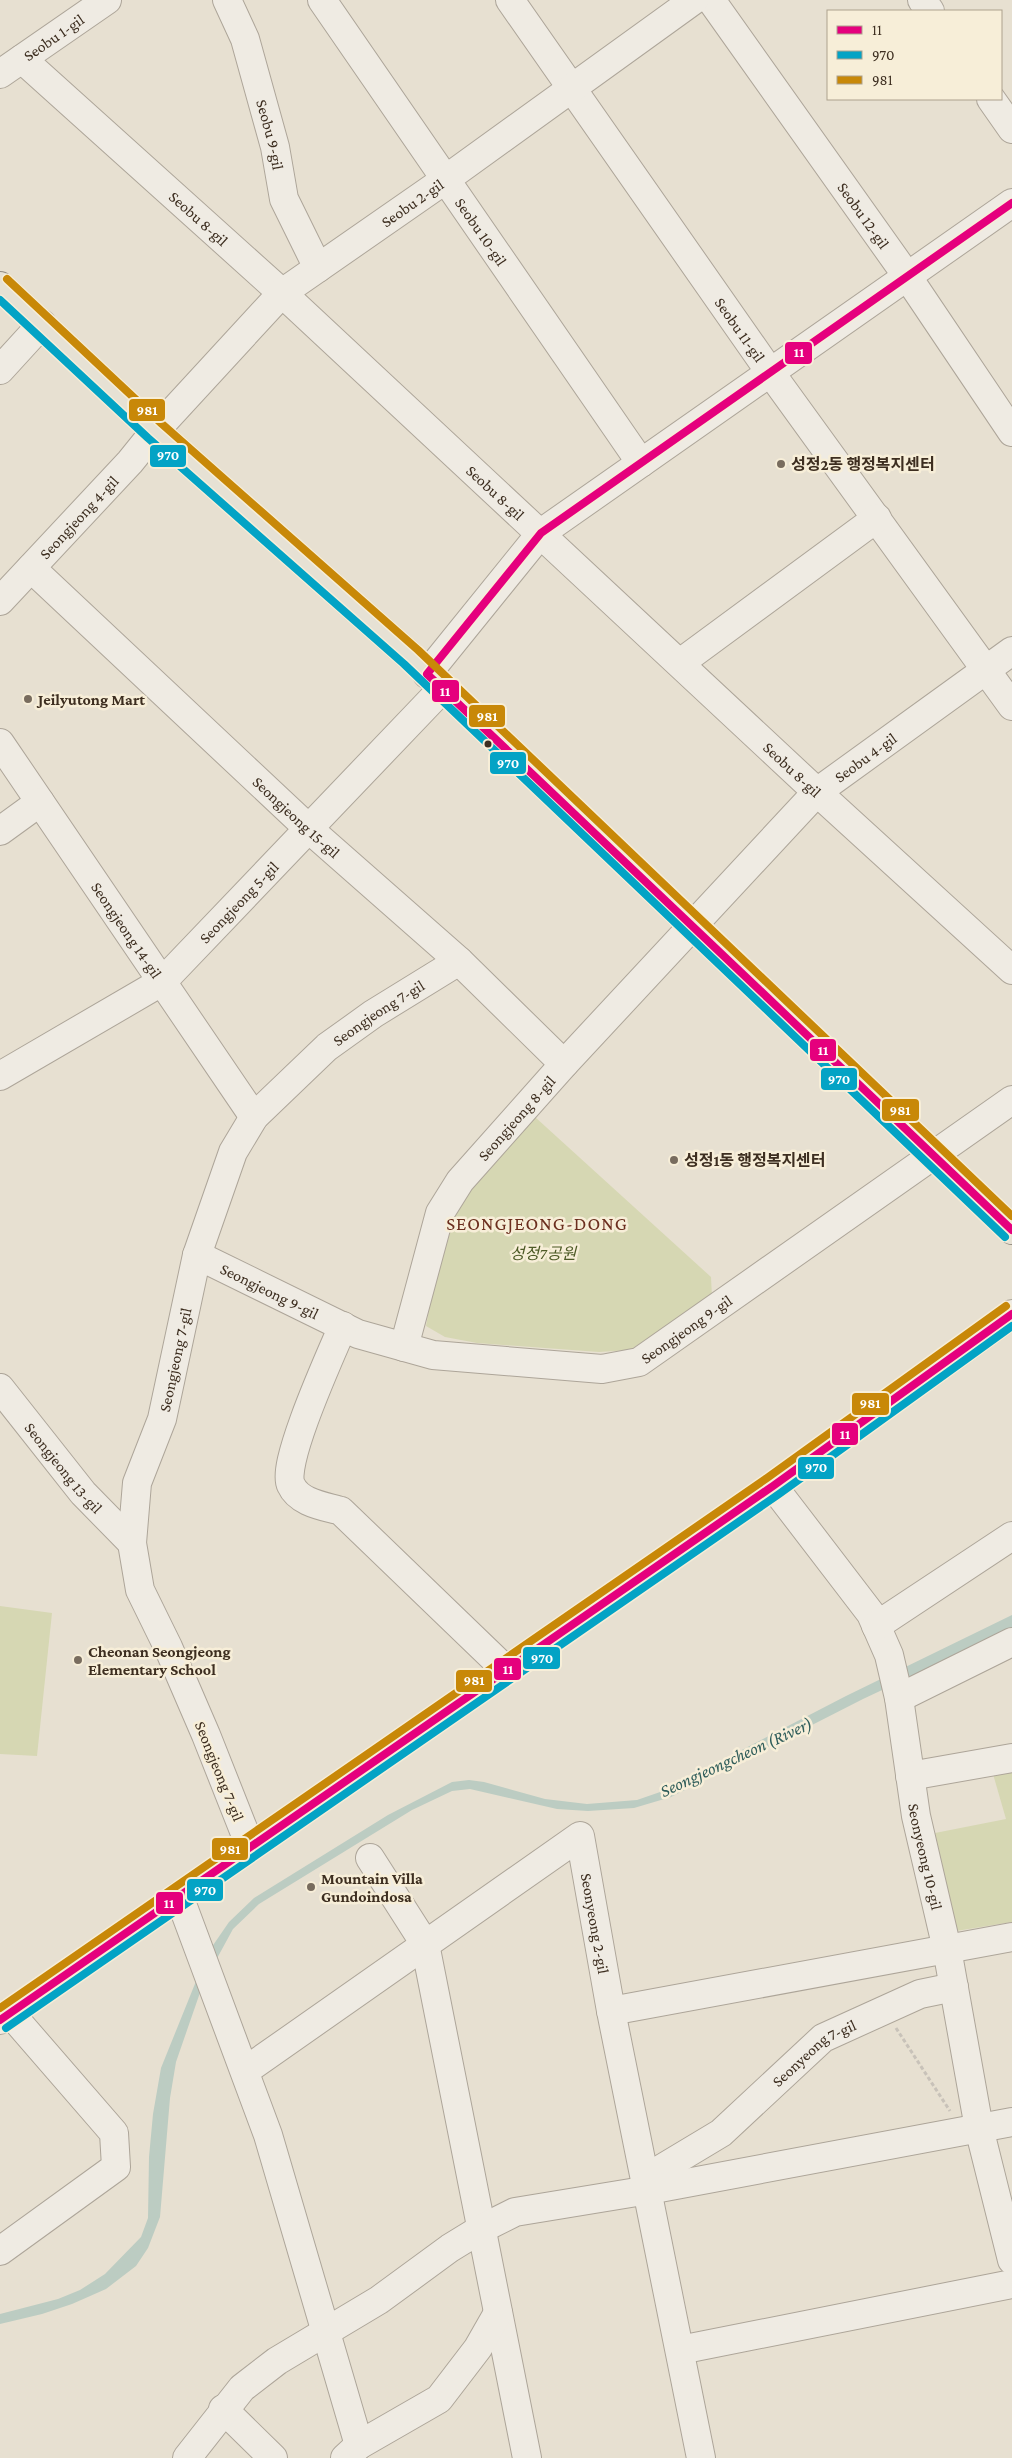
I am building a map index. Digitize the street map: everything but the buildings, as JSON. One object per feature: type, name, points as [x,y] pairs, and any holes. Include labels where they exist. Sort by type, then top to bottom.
[{"type":"main road","points":[[0,286],[155,431],[435,681],[1012,1230]]},
{"type":"street","name":"Seobu 1-gil","points":[[0,74],[107,0]]},
{"type":"street","name":"Seobu 9-gil","points":[[227,0],[245,39],[275,147],[284,199],[318,268]]},
{"type":"street","name":"Seobu 10-gil","points":[[322,0],[641,463]]},
{"type":"street","name":"Seobu 11-gil","points":[[510,0],[770,372],[1012,706]]},
{"type":"street","name":"Seobu 2-gil","points":[[155,431],[282,293],[446,179],[694,0]]},
{"type":"street","name":"Seobu 12-gil","points":[[711,0],[907,276],[1012,432]]},
{"type":"street","name":"Seobu 8-gil","points":[[22,59],[282,293],[817,792],[1012,970]]},
{"type":"street","points":[[992,100],[1012,129]]},
{"type":"street","name":"Seongjeong 5-gil","points":[[0,1076],[163,981],[309,829],[435,681],[541,533],[1012,204]]},
{"type":"street","points":[[0,370],[42,324]]},
{"type":"street","name":"Seongjeong 4-gil","points":[[0,601],[130,462],[155,431]]},
{"type":"street","points":[[680,663],[877,518]]},
{"type":"street","name":"Seongjeong 15-gil","points":[[31,568],[309,829],[460,960],[564,1064]]},
{"type":"street","name":"Seobu 4-gil","points":[[693,926],[817,792],[1012,651]]},
{"type":"street","name":"Seongjeong 14-gil","points":[[0,743],[254,1117]]},
{"type":"street","points":[[0,831],[40,802]]},
{"type":"street","name":"Seongjeong 8-gil","points":[[404,1346],[440,1213],[460,1181],[564,1064],[693,926]]},
{"type":"street","name":"Seongjeong 7-gil","points":[[250,1846],[191,1700],[140,1590],[132,1543],[137,1482],[162,1419],[197,1255],[233,1152],[254,1117],[327,1047],[373,1014],[460,960]]},
{"type":"street","name":"Seongjeong 9-gil","points":[[197,1255],[358,1334],[433,1355],[602,1369],[639,1362],[931,1155],[1012,1100]]},
{"type":"street","points":[[0,2251],[116,2167],[114,2133],[5,2016],[773,1486],[1012,1314]]},
{"type":"street","points":[[343,1326],[295,1446],[288,1475],[291,1486],[306,1501],[341,1511],[506,1670]]},
{"type":"street","name":"Seongjeong 13-gil","points":[[0,1388],[84,1493],[132,1543]]},
{"type":"street","name":"Seonyeong 10-gil","points":[[773,1486],[871,1614],[889,1654],[899,1698],[916,1816],[947,1949],[979,2128],[1012,2260]]},
{"type":"street","points":[[876,1626],[1012,1536]]},
{"type":"street","points":[[899,1698],[1012,1642]]},
{"type":"street","points":[[910,1776],[1012,1758]]},
{"type":"street","name":"Seonyeong 2-gil","points":[[245,2071],[580,1836],[612,2011]]},
{"type":"street","points":[[370,1858],[425,1944],[528,2458]]},
{"type":"street","points":[[178,1896],[268,2135],[325,2332],[352,2452],[439,2399],[478,2348],[498,2313]]},
{"type":"street","points":[[701,2458],[648,2184],[612,2011],[1012,1937]]},
{"type":"street","name":"Seonyeong 7-gil","points":[[648,2184],[721,2133],[823,2038],[920,1994],[954,1987]]},
{"type":"street","points":[[187,2458],[242,2388],[277,2361],[379,2300],[450,2248],[481,2229],[515,2212],[648,2184],[1012,2122]]},
{"type":"street","points":[[680,2350],[1012,2284]]},
{"type":"street","points":[[224,2409],[273,2458]]},
{"type":"path","points":[[884,2009],[955,2117]]},
{"type":"green space","name":"성정7공원","points":[[535,1117],[711,1277],[712,1297],[630,1350],[599,1352],[477,1343],[445,1337],[426,1326],[431,1299],[456,1210],[480,1173]]},
{"type":"green space","points":[[0,1606],[52,1613],[37,1756],[0,1754]]},
{"type":"green space","points":[[1012,1770],[1012,1922],[956,1931],[935,1833],[1006,1819],[993,1774]]},
{"type":"water","name":"Seongjeongcheon (River)","points":[[1012,1615],[1012,1629],[863,1699],[671,1797],[634,1808],[588,1811],[557,1809],[470,1789],[452,1791],[412,1810],[259,1904],[233,1929],[203,1984],[176,2062],[170,2098],[160,2217],[148,2248],[136,2266],[106,2289],[72,2304],[42,2314],[0,2324],[0,2314],[58,2299],[80,2290],[105,2274],[141,2237],[148,2218],[149,2157],[153,2114],[161,2068],[207,1954],[229,1922],[254,1898],[388,1815],[452,1782],[469,1780],[484,1782],[545,1799],[587,1804],[637,1800],[663,1791],[846,1696]]},
{"type":"transit line","name":"11","points":[[1012,203],[541,533],[427,674],[1012,1230]]},
{"type":"transit line","name":"981","points":[[7,279],[162,424],[418,650],[1012,1216]]},
{"type":"transit line","name":"970","points":[[0,300],[148,438],[404,664],[1005,1237]]},
{"type":"transit line","name":"981","points":[[0,2008],[767,1478],[1006,1306]]},
{"type":"transit line","name":"11","points":[[0,2020],[773,1486],[1012,1314]]},
{"type":"transit line","name":"970","points":[[6,2028],[779,1494],[1012,1326]]},
{"type":"place","name":"성정2동 행정복지센터","points":[[781,464]]},
{"type":"place","name":"Jeilyutong Mart","points":[[28,699]]},
{"type":"place","name":"성정1동 행정복지센터","points":[[674,1160]]},
{"type":"place","name":"Cheonan Seongjeong Elementary School","points":[[78,1660]]},
{"type":"place","name":"Mountain Villa Gundoindosa","points":[[311,1887]]},
{"type":"district","name":"SEONGJEONG-DONG","points":[[537,1223]]}]
